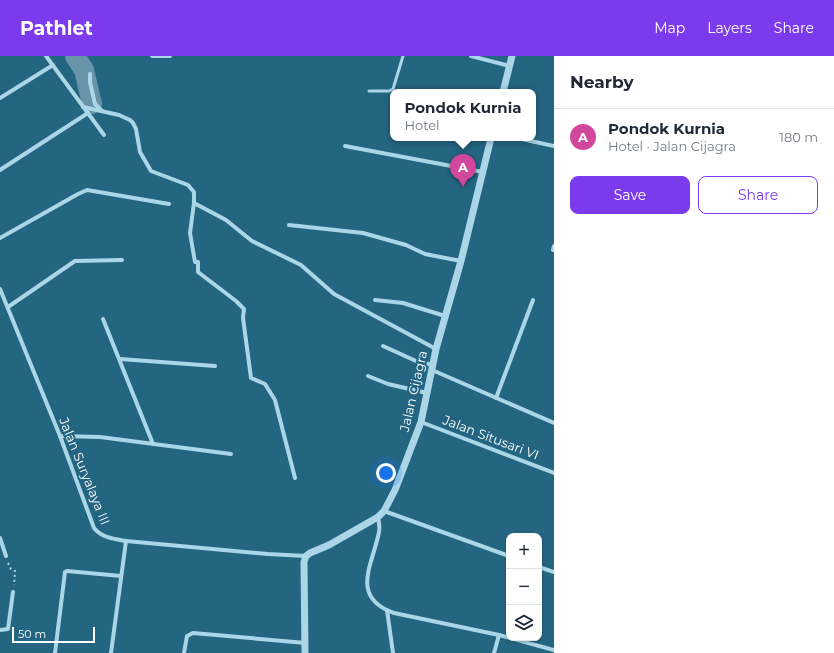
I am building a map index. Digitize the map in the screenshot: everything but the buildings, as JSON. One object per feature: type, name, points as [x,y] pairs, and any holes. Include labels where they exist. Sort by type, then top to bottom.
[{"type":"street","points":[[46,56],[104,135]]},
{"type":"street","points":[[152,56],[170,56]]},
{"type":"street","points":[[471,56],[510,66]]},
{"type":"street","points":[[504,89],[512,56]]},
{"type":"street","points":[[0,98],[53,65]]},
{"type":"street","points":[[90,74],[90,82],[95,104],[102,111]]},
{"type":"street","points":[[83,107],[119,115],[130,120],[136,129],[140,152],[151,172],[188,185],[194,192],[190,233],[195,262],[198,262],[198,272],[236,301],[244,309],[243,318],[252,378],[265,384],[275,400],[295,478]]},
{"type":"street","points":[[0,170],[88,113]]},
{"type":"street","name":"Jalan Cijagra","points":[[381,514],[395,490],[421,422],[436,349],[461,261],[490,141]]},
{"type":"street","points":[[531,141],[554,146]]},
{"type":"street","points":[[345,146],[483,172]]},
{"type":"street","points":[[0,238],[87,190],[169,204]]},
{"type":"street","points":[[194,203],[226,220],[252,241],[301,265],[334,294],[436,349]]},
{"type":"street","points":[[289,225],[328,228],[363,233],[406,245],[425,254],[461,261]]},
{"type":"street","points":[[8,307],[75,261],[122,260]]},
{"type":"street","name":"Jalan Suryalaya III","points":[[0,289],[60,436],[94,528],[98,532],[107,538],[268,554],[306,556]]},
{"type":"street","points":[[375,300],[403,303],[445,316]]},
{"type":"street","points":[[496,398],[533,300]]},
{"type":"street","points":[[103,319],[153,444]]},
{"type":"street","points":[[383,346],[554,423]]},
{"type":"street","points":[[120,360],[215,366]]},
{"type":"street","points":[[368,376],[388,384],[427,393]]},
{"type":"street","name":"Jalan Situsari VI","points":[[421,422],[554,472]]},
{"type":"street","points":[[60,436],[100,437],[231,454]]},
{"type":"street","points":[[381,514],[379,531],[366,577],[367,586],[373,600],[388,610],[499,635],[554,650]]},
{"type":"street","points":[[305,653],[304,562],[306,556],[329,545],[381,514],[506,555]]},
{"type":"street","points":[[0,538],[6,556]]},
{"type":"street","points":[[111,653],[126,540]]},
{"type":"street","points":[[542,568],[554,572]]},
{"type":"street","points":[[55,653],[65,572],[121,576]]},
{"type":"street","points":[[0,630],[8,629],[14,592]]},
{"type":"street","points":[[388,610],[393,653]]},
{"type":"street","points":[[184,653],[187,636],[193,633],[306,643]]},
{"type":"street","points":[[494,653],[499,635]]},
{"type":"lane","points":[[393,89],[403,56]]},
{"type":"lane","points":[[369,92],[390,90]]},
{"type":"path","points":[[6,556],[11,569],[16,571],[14,592]]},
{"type":"waterway","points":[[75,56],[84,70],[92,104]]},
{"type":"place","name":"Pondok Kurnia","points":[[463,187]]}]
